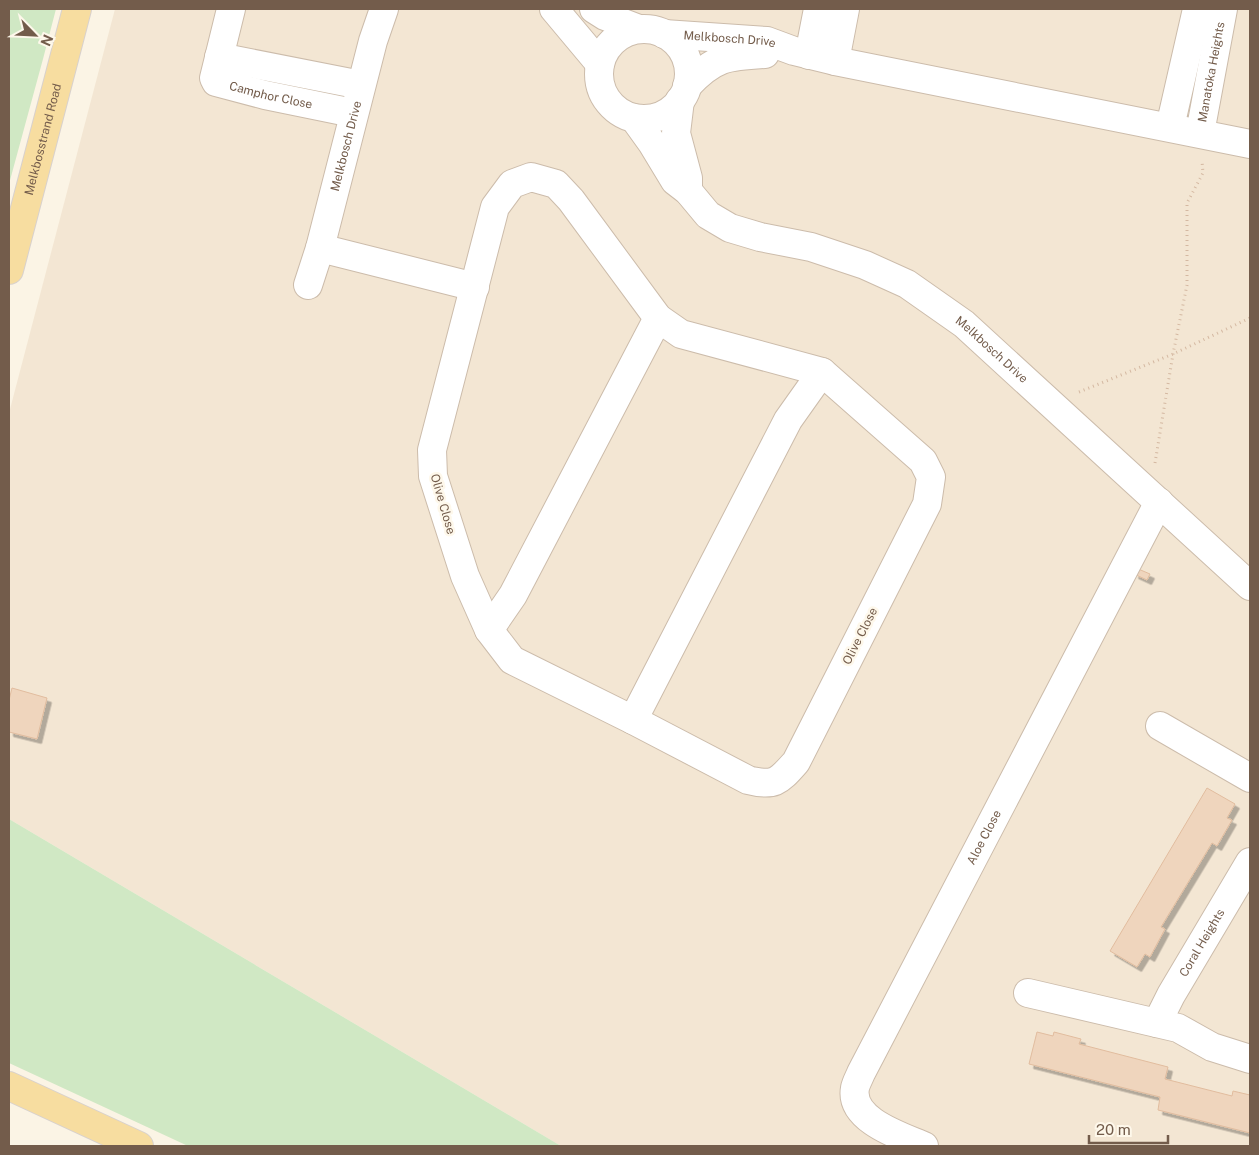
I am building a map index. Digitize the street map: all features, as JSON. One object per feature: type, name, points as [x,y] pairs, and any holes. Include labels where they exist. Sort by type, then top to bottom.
[{"type":"main road","name":"Melkbosstrand Road","points":[[9,270],[77,9]]},
{"type":"main road","points":[[9,1086],[139,1146]]},
{"type":"main road","points":[[9,1104],[101,1146]]},
{"type":"street","name":"Camphor Close","points":[[231,9],[214,78],[218,83],[353,113]]},
{"type":"street","name":"Melkbosch Drive","points":[[308,285],[320,248],[360,85],[384,9]]},
{"type":"street","points":[[554,9],[600,64]]},
{"type":"street","name":"Melkbosch Drive","points":[[594,9],[605,16],[652,31],[767,41],[813,56],[1250,144]]},
{"type":"street","points":[[813,56],[818,9]]},
{"type":"street","points":[[813,56],[845,9]]},
{"type":"street","points":[[1170,127],[1197,9]]},
{"type":"street","name":"Manatoka Heights","points":[[1200,133],[1224,9]]},
{"type":"street","points":[[684,93],[671,110],[660,116],[647,119],[634,118],[621,112],[610,104],[602,92],[599,78],[600,64],[605,51],[614,40],[626,33],[652,31],[676,43],[685,56],[689,71],[676,132],[688,178],[688,191]]},
{"type":"street","name":"Melkbosch Drive","points":[[684,93],[702,70],[718,61],[735,56],[813,56]]},
{"type":"street","points":[[219,57],[360,85]]},
{"type":"street","name":"Melkbosch Drive","points":[[634,118],[652,143],[674,181],[688,191],[708,215],[730,228],[760,237],[811,247],[865,265],[907,284],[964,324],[1250,586]]},
{"type":"street","name":"Olive Close","points":[[531,177],[556,184],[571,200],[658,318],[681,334],[822,372],[923,461],[931,477],[927,504],[796,762],[780,780],[763,784],[748,780],[512,660],[489,630],[465,576],[433,476],[432,450],[496,207],[512,184],[531,177]]},
{"type":"street","points":[[320,248],[475,287]]},
{"type":"street","points":[[489,630],[513,595],[658,318]]},
{"type":"street","points":[[633,720],[788,420],[822,372]]},
{"type":"street","name":"Aloe Close","points":[[924,1146],[876,1124],[864,1115],[857,1104],[855,1089],[861,1073],[1159,502]]},
{"type":"street","points":[[1160,726],[1250,778]]},
{"type":"street","name":"Coral Heights","points":[[1157,1023],[1171,995],[1250,862]]},
{"type":"street","points":[[1028,993],[1178,1028],[1212,1047],[1250,1059]]},
{"type":"path","points":[[1139,484],[1154,464],[1187,285],[1187,203],[1203,173],[1200,133]]},
{"type":"path","points":[[1050,403],[1173,354],[1250,318]]},
{"type":"shaded area","points":[[115,9],[1250,9],[1250,1146],[561,1146],[9,819],[9,413]]},
{"type":"green space","points":[[9,9],[56,9],[9,184]]},
{"type":"green space","points":[[9,819],[561,1146],[188,1146],[9,1063]]},
{"type":"building","points":[[1136,568],[1150,574],[1147,580],[1134,574]]},
{"type":"building","points":[[12,688],[47,698],[37,739],[9,732],[9,700]]},
{"type":"building","points":[[1207,788],[1235,804],[1227,818],[1232,820],[1217,846],[1212,843],[1161,927],[1165,929],[1150,957],[1145,954],[1137,967],[1110,951]]},
{"type":"building","points":[[1037,1032],[1053,1036],[1054,1032],[1081,1039],[1079,1044],[1168,1067],[1165,1079],[1232,1096],[1233,1091],[1250,1095],[1250,1133],[1158,1110],[1160,1097],[1029,1064]]}]
